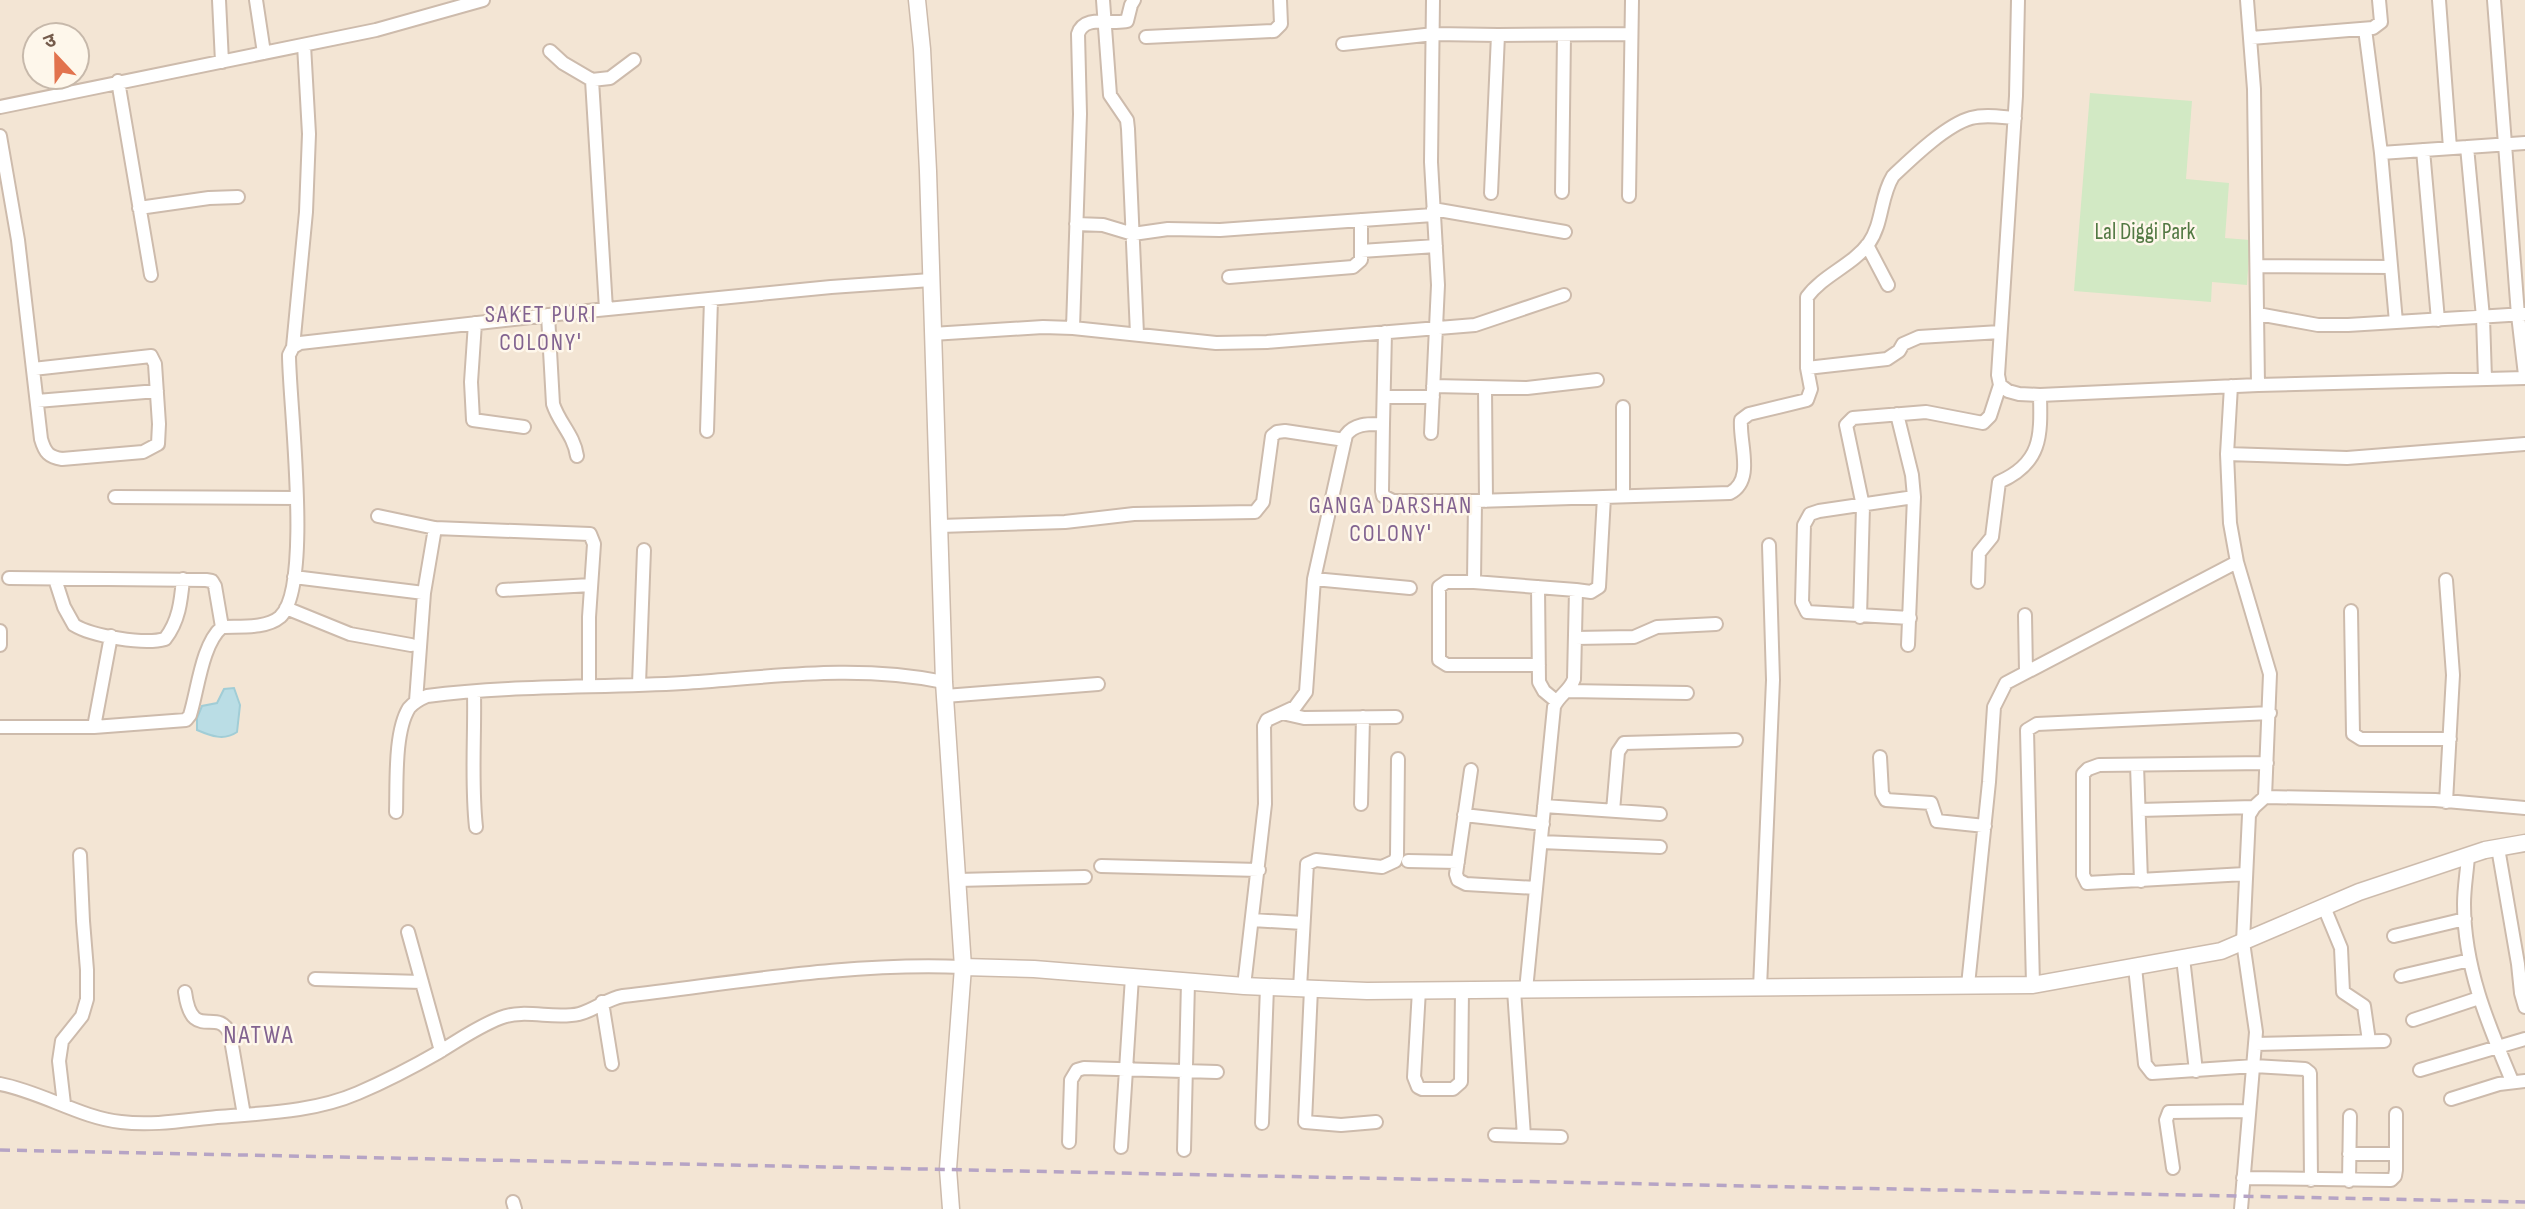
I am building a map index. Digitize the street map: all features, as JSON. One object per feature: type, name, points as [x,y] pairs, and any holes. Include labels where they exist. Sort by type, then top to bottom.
[{"type":"street","points":[[219,0],[222,62]]},
{"type":"street","points":[[256,0],[264,53]]},
{"type":"street","points":[[0,107],[376,30],[483,0]]},
{"type":"street","points":[[919,0],[945,689],[963,967],[948,1169],[951,1209]]},
{"type":"street","points":[[1103,0],[1110,94],[1127,120],[1137,334]]},
{"type":"street","points":[[1073,328],[1080,114],[1078,34],[1087,22],[1127,22],[1130,5],[1134,0]]},
{"type":"street","points":[[1146,37],[1274,31],[1281,24],[1280,0]]},
{"type":"street","points":[[1431,433],[1438,285],[1431,162],[1433,0]]},
{"type":"street","points":[[1629,197],[1632,0]]},
{"type":"street","points":[[1860,617],[1863,506],[1846,425],[1853,418],[1926,412],[1983,423],[1990,416],[2000,385],[2000,332],[2015,118],[2018,0]]},
{"type":"street","points":[[2247,0],[2252,38],[2259,385]]},
{"type":"street","points":[[2252,38],[2378,26],[2381,22],[2379,0]]},
{"type":"street","points":[[2439,0],[2450,148]]},
{"type":"street","points":[[2000,385],[2019,394],[2040,395],[2525,377],[2494,0]]},
{"type":"street","points":[[2365,29],[2381,153],[2396,322]]},
{"type":"street","points":[[1343,44],[1434,34],[1632,34]]},
{"type":"street","points":[[1491,193],[1498,35]]},
{"type":"street","points":[[1562,192],[1564,35]]},
{"type":"street","points":[[222,627],[272,622],[286,608],[294,577],[297,498],[289,355],[293,347],[306,212],[309,134],[304,45]]},
{"type":"street","points":[[550,51],[592,80],[610,78],[634,60]]},
{"type":"street","points":[[592,80],[606,309]]},
{"type":"street","points":[[118,81],[151,275]]},
{"type":"street","points":[[1385,332],[1382,491],[1387,499],[1480,501],[1730,493],[1736,489],[1744,474],[1741,420],[1749,414],[1807,400],[1811,389],[1807,368],[1807,297],[1867,245],[1875,231],[1887,186],[1900,169],[1964,120],[1973,117],[2015,118]]},
{"type":"street","points":[[0,135],[18,240],[41,439],[45,451],[51,457],[62,459],[142,452],[158,444],[155,364],[151,356],[33,369]]},
{"type":"street","points":[[2381,153],[2525,143]]},
{"type":"street","points":[[2467,147],[2483,317],[2485,380]]},
{"type":"street","points":[[2423,150],[2438,320]]},
{"type":"street","points":[[139,208],[209,198],[238,197]]},
{"type":"street","points":[[1076,224],[1103,225],[1133,234],[1168,229],[1220,230],[1361,220],[1433,212],[1565,232]]},
{"type":"street","points":[[1229,278],[1353,267],[1361,260],[1361,220]]},
{"type":"street","points":[[1867,245],[1888,285]]},
{"type":"street","points":[[1361,251],[1436,246]]},
{"type":"street","points":[[2257,267],[2391,267]]},
{"type":"street","points":[[293,347],[311,340],[548,315],[931,281]]},
{"type":"street","points":[[932,334],[1043,327],[1243,344],[1488,323],[1564,295]]},
{"type":"street","points":[[707,431],[711,299]]},
{"type":"street","points":[[2258,314],[2318,325],[2521,314]]},
{"type":"street","points":[[548,315],[553,404],[556,415],[575,443],[577,456]]},
{"type":"street","points":[[475,323],[471,382],[473,420],[524,427]]},
{"type":"street","points":[[1807,368],[1887,359],[1894,356],[1903,344],[1919,337],[2000,332]]},
{"type":"street","points":[[1384,397],[1485,388],[1527,388],[1597,380]]},
{"type":"street","points":[[2231,386],[2227,454],[2230,523],[2238,562],[2270,674],[2265,797]]},
{"type":"street","points":[[1474,582],[1485,388]]},
{"type":"street","points":[[37,401],[157,391]]},
{"type":"street","points":[[1978,582],[1979,553],[1992,537],[1999,482],[2019,472],[2038,443],[2041,430],[2040,395]]},
{"type":"street","points":[[1623,407],[1623,496]]},
{"type":"street","points":[[1897,414],[1912,475],[1914,498],[1908,645]]},
{"type":"street","points":[[1244,986],[1265,804],[1264,726],[1267,720],[1295,707],[1307,692],[1314,579],[1345,440],[1350,430],[1356,426],[1383,424]]},
{"type":"street","points":[[940,526],[1065,522],[1134,514],[1255,512],[1263,502],[1272,436],[1285,431],[1345,440]]},
{"type":"street","points":[[2227,454],[2347,458],[2525,444]]},
{"type":"street","points":[[115,497],[297,498]]},
{"type":"street","points":[[1539,665],[1447,664],[1440,660],[1439,587],[1446,582],[1474,582],[1591,592],[1600,587],[1604,497]]},
{"type":"street","points":[[1910,618],[1807,612],[1802,601],[1804,525],[1810,514],[1819,510],[1914,498]]},
{"type":"street","points":[[378,516],[435,528],[590,534],[594,544],[589,686]]},
{"type":"street","points":[[396,812],[400,741],[404,719],[416,701],[424,593],[435,528]]},
{"type":"street","points":[[1760,988],[1773,680],[1769,545]]},
{"type":"street","points":[[639,684],[644,550]]},
{"type":"street","points":[[1968,985],[1994,707],[2006,683],[2238,562]]},
{"type":"street","points":[[294,577],[424,593]]},
{"type":"street","points":[[0,727],[94,727],[186,719],[190,715],[208,649],[222,627],[212,582],[199,578],[9,578]]},
{"type":"street","points":[[55,579],[64,607],[74,625],[111,636],[156,642],[165,639],[170,632],[181,605],[183,579]]},
{"type":"street","points":[[1314,579],[1410,588]]},
{"type":"street","points":[[2446,580],[2453,675],[2446,802]]},
{"type":"street","points":[[503,590],[591,585]]},
{"type":"street","points":[[1538,587],[1541,687],[1556,701]]},
{"type":"street","points":[[1524,1136],[1520,990],[1536,888],[1554,708],[1556,701],[1568,691],[1574,679],[1576,590]]},
{"type":"street","points":[[286,608],[350,634],[411,645]]},
{"type":"street","points":[[2351,611],[2353,734],[2361,739],[2450,739]]},
{"type":"street","points":[[2025,615],[2026,671]]},
{"type":"street","points":[[1575,638],[1634,637],[1657,627],[1716,624]]},
{"type":"street","points":[[0,631],[0,645]]},
{"type":"street","points":[[94,727],[111,636]]},
{"type":"street","points":[[416,701],[427,696],[474,692],[862,672],[908,675],[945,689],[1098,684]]},
{"type":"street","points":[[1568,691],[1687,693]]},
{"type":"street","points":[[474,692],[472,773],[476,827]]},
{"type":"street","points":[[1282,713],[1304,718],[1396,717]]},
{"type":"street","points":[[2033,985],[2027,730],[2037,724],[2270,713]]},
{"type":"street","points":[[1361,804],[1363,717]]},
{"type":"street","points":[[1613,811],[1618,752],[1625,743],[1736,740]]},
{"type":"street","points":[[1881,757],[1882,793],[1886,800],[1927,802],[1933,806],[1933,815],[1937,821],[1984,826]]},
{"type":"street","points":[[1376,1122],[1341,1125],[1305,1122],[1306,989],[1303,923],[1307,864],[1316,860],[1382,867],[1395,861],[1398,759]]},
{"type":"street","points":[[2245,874],[2087,883],[2083,876],[2083,774],[2099,765],[2267,763]]},
{"type":"street","points":[[2137,765],[2141,881]]},
{"type":"street","points":[[1471,770],[1456,874],[1461,883],[1536,888]]},
{"type":"street","points":[[2241,1209],[2256,1032],[2243,942],[2249,815],[2254,807],[2265,797],[2446,802],[2525,808]]},
{"type":"street","points":[[1544,806],[1660,814]]},
{"type":"street","points":[[2139,810],[2254,807]]},
{"type":"street","points":[[1464,815],[1543,824]]},
{"type":"street","points":[[1541,842],[1660,847]]},
{"type":"street","points":[[0,1084],[42,1095],[105,1120],[123,1122],[143,1123],[298,1110],[327,1104],[358,1093],[397,1075],[461,1037],[504,1017],[523,1014],[580,1014],[602,1002],[623,996],[840,969],[887,966],[1034,969],[1306,989],[1520,990],[2033,985],[2221,951],[2359,892],[2468,856],[2525,844]]},
{"type":"street","points":[[2498,848],[2525,1007]]},
{"type":"street","points":[[64,1104],[59,1061],[62,1041],[82,1016],[87,999],[88,970],[80,888],[80,855]]},
{"type":"street","points":[[2451,1099],[2519,1081],[2497,1047],[2479,998],[2470,960],[2464,902],[2468,856]]},
{"type":"street","points":[[1408,861],[1458,862]]},
{"type":"street","points":[[1101,866],[1259,870]]},
{"type":"street","points":[[957,880],[1085,877]]},
{"type":"street","points":[[2324,907],[2341,948],[2342,988],[2346,995],[2362,1002],[2369,1041]]},
{"type":"street","points":[[2394,936],[2465,919]]},
{"type":"street","points":[[1252,920],[1303,923]]},
{"type":"street","points":[[408,932],[441,1051]]},
{"type":"street","points":[[2183,958],[2196,1071]]},
{"type":"street","points":[[2401,976],[2470,960]]},
{"type":"street","points":[[2135,967],[2147,1070],[2152,1073],[2254,1066],[2305,1069],[2309,1073],[2311,1180]]},
{"type":"street","points":[[1121,1147],[1132,977]]},
{"type":"street","points":[[315,979],[422,982]]},
{"type":"street","points":[[1184,1150],[1188,982]]},
{"type":"street","points":[[1262,1123],[1267,987]]},
{"type":"street","points":[[1419,990],[1414,1077],[1418,1087],[1422,1089],[1454,1089],[1461,1082],[1462,990]]},
{"type":"street","points":[[185,992],[190,1015],[195,1020],[221,1023],[227,1027],[244,1115]]},
{"type":"street","points":[[2413,1020],[2479,998]]},
{"type":"street","points":[[602,1002],[612,1064]]},
{"type":"street","points":[[2420,1070],[2525,1039]]},
{"type":"street","points":[[2255,1044],[2384,1041]]},
{"type":"street","points":[[1069,1142],[1073,1073],[1084,1068],[1217,1072]]},
{"type":"street","points":[[2173,1168],[2165,1120],[2169,1112],[2249,1111]]},
{"type":"street","points":[[2244,1178],[2391,1180],[2395,1176],[2396,1114]]},
{"type":"street","points":[[2349,1181],[2350,1116]]},
{"type":"street","points":[[1495,1135],[1561,1137]]},
{"type":"street","points":[[2349,1154],[2396,1154]]},
{"type":"shaded area","points":[[0,0],[2525,0],[2525,1209],[0,1209]]},
{"type":"green space","name":"Lal Diggi Park","points":[[2090,93],[2192,101],[2186,179],[2229,183],[2225,238],[2250,240],[2247,285],[2212,282],[2211,302],[2074,291]]},
{"type":"water","points":[[234,688],[240,705],[237,732],[222,737],[197,730],[197,718],[202,706],[217,703],[224,689]]},
{"type":"railway","points":[[0,1150],[2525,1202]]},
{"type":"district","name":"SAKET PURI COLONY'","points":[[541,328]]},
{"type":"district","name":"GANGA DARSHAN COLONY'","points":[[1391,519]]},
{"type":"district","name":"NATWA","points":[[259,1034]]}]
